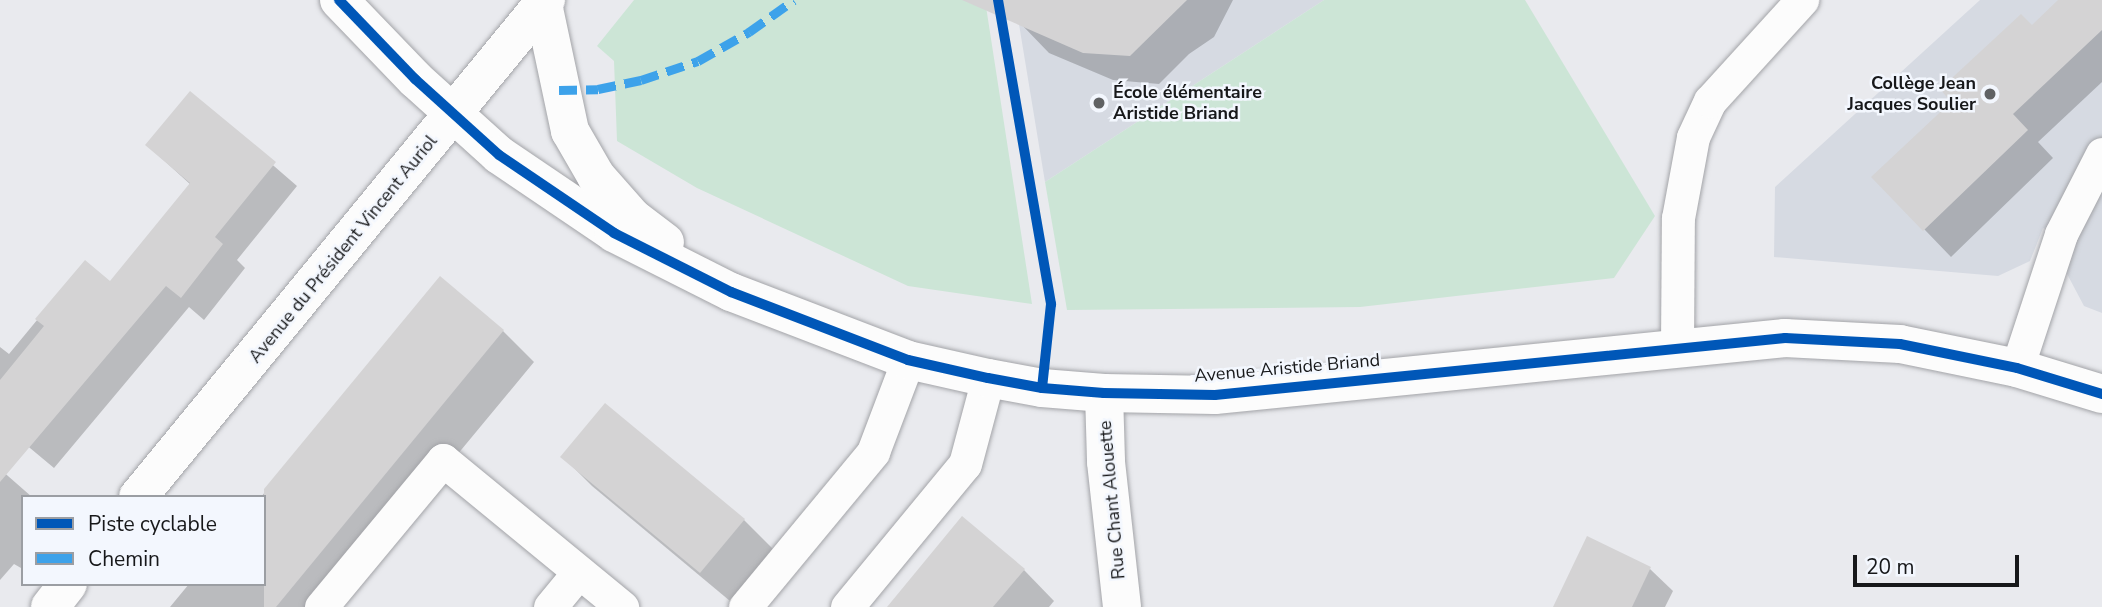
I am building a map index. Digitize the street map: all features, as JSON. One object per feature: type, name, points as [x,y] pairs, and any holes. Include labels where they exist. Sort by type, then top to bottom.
[{"type":"main road","name":"Avenue Aristide Briand","points":[[339,0],[453,114],[499,155],[614,233],[731,292],[908,360],[988,378],[1042,388],[1104,393],[1215,396],[1785,338],[1900,344],[2017,368],[2102,394]]},
{"type":"main road","name":"Avenue du Président Vincent Auriol","points":[[140,495],[545,2]]},
{"type":"main road","points":[[545,2],[570,131],[596,176],[634,218],[731,292]]},
{"type":"main road","name":"Rue Chant Alouette","points":[[1104,393],[1106,462],[1122,607]]},
{"type":"main road","points":[[50,607],[66,586]]},
{"type":"lane","points":[[1677,347],[1678,218],[1693,137],[1710,101],[1802,0]]},
{"type":"lane","points":[[2017,368],[2061,234],[2102,154]]},
{"type":"lane","points":[[745,607],[873,452],[908,360]]},
{"type":"lane","points":[[846,607],[965,464],[988,378]]},
{"type":"lane","points":[[321,607],[443,460],[622,607]]},
{"type":"lane","points":[[550,607],[579,572]]},
{"type":"shaded area","name":"École élémentaire Aristide Briand","points":[[1015,0],[1324,0],[1045,182]]},
{"type":"shaded area","name":"Collège Jean Jacques Soulier","points":[[1980,0],[2102,0],[2102,313],[2084,306],[2066,272],[2077,240],[2043,228],[2030,261],[1998,276],[1774,257],[1775,187]]},
{"type":"green space","points":[[634,0],[985,0],[1032,304],[908,286],[697,188],[617,141],[614,61],[597,46]]},
{"type":"green space","points":[[1324,0],[1525,0],[1655,216],[1614,278],[1360,307],[1067,310],[1045,182]]},
{"type":"building","points":[[962,0],[1187,0],[1130,56],[1083,53]]},
{"type":"building","points":[[2058,0],[2102,0],[2102,30],[2013,114],[2028,130],[1923,231],[1871,177],[1951,102],[1940,89],[2021,14],[2032,25]]},
{"type":"building","points":[[190,91],[276,162],[215,237],[223,244],[181,298],[166,286],[0,482],[0,380],[44,326],[35,319],[85,260],[110,281],[190,183],[145,145]]},
{"type":"building","points":[[440,276],[504,330],[276,607],[264,607],[264,489]]},
{"type":"building","points":[[605,403],[745,519],[700,573],[560,457]]},
{"type":"building","points":[[962,516],[1025,569],[993,607],[887,607]]},
{"type":"building","points":[[1587,536],[1651,567],[1632,607],[1553,607]]},
{"type":"marked path","points":[[559,90],[598,89],[641,80],[698,61],[749,32],[794,0]]},
{"type":"cycle path","points":[[339,0],[415,79],[499,155],[614,233],[731,292],[908,360],[988,378],[1042,388],[1104,393],[1215,395],[1785,338],[1900,344],[2017,368],[2102,394]]},
{"type":"cycle path","points":[[998,0],[1051,304],[1042,388]]},
{"type":"place","name":"Collège Jean Jacques Soulier","points":[[1990,94]]},
{"type":"place","name":"École élémentaire Aristide Briand","points":[[1099,103]]}]
